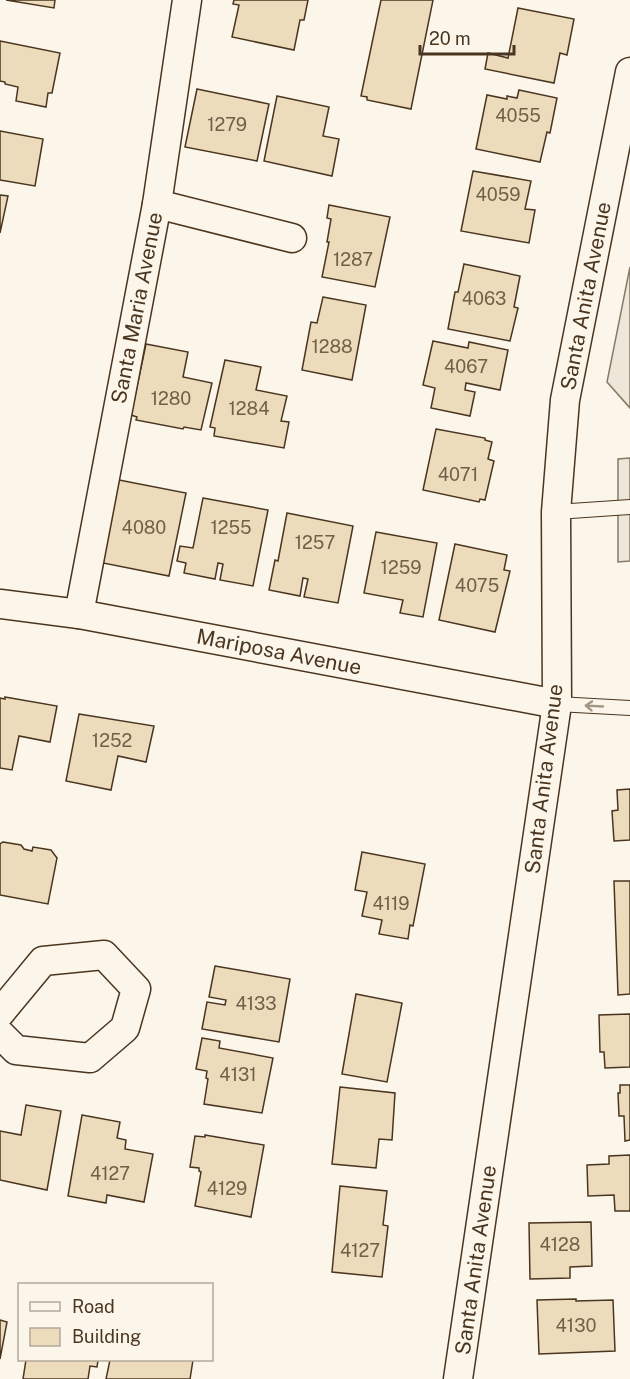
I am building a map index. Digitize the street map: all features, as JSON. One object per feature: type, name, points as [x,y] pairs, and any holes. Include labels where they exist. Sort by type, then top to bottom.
[{"type":"street","name":"Santa Maria Avenue","points":[[79,614],[157,204],[188,0]]},
{"type":"street","name":"Santa Anita Avenue","points":[[458,1379],[557,704],[556,512],[565,399],[630,72]]},
{"type":"street","points":[[157,204],[292,238]]},
{"type":"street","name":"Mariposa Avenue","points":[[0,604],[79,614],[557,704]]},
{"type":"street","points":[[0,1013],[43,961],[104,955],[136,989],[125,1028],[90,1058],[16,1050],[0,1035]]},
{"type":"lane","points":[[556,512],[630,507]]},
{"type":"lane","points":[[557,704],[630,708]]},
{"type":"shaded area","points":[[630,267],[630,408],[607,382]]},
{"type":"shaded area","points":[[630,458],[630,561],[618,562],[618,459]]},
{"type":"building","points":[[6,0],[55,0],[54,8]]},
{"type":"building","points":[[234,0],[308,0],[304,20],[300,20],[294,50],[232,37],[239,5],[233,4]]},
{"type":"building","points":[[381,0],[433,0],[411,109],[367,100],[367,97],[361,96]]},
{"type":"building","points":[[518,8],[574,19],[567,55],[560,53],[554,83],[485,69],[488,53],[508,58]]},
{"type":"building","points":[[0,41],[60,53],[52,93],[48,93],[46,107],[16,101],[18,87],[0,81]]},
{"type":"building","points":[[197,89],[269,104],[257,161],[185,147]]},
{"type":"building","points":[[519,90],[557,98],[550,133],[547,132],[540,162],[476,149],[487,95],[507,99],[507,96],[517,98]]},
{"type":"building","points":[[277,96],[329,107],[323,136],[339,139],[332,176],[264,161]]},
{"type":"building","points":[[0,131],[43,139],[35,186],[0,180]]},
{"type":"building","points":[[473,171],[531,181],[525,209],[535,210],[529,243],[461,231]]},
{"type":"building","points":[[0,195],[8,196],[0,233]]},
{"type":"building","points":[[329,205],[390,217],[375,287],[322,277],[329,242],[327,242],[331,219],[327,218]]},
{"type":"building","points":[[464,264],[520,276],[514,307],[518,308],[510,341],[448,329],[455,292],[458,292]]},
{"type":"building","points":[[323,297],[366,305],[352,380],[302,370],[311,322],[317,323]]},
{"type":"building","points":[[433,341],[468,348],[469,342],[508,350],[500,390],[466,383],[465,390],[475,392],[470,416],[431,408],[435,388],[423,385]]},
{"type":"building","points":[[146,344],[188,352],[183,377],[212,383],[201,430],[136,420],[137,417],[131,415]]},
{"type":"building","points":[[225,360],[261,367],[256,390],[287,396],[281,421],[289,422],[284,448],[214,436],[215,428],[210,427]]},
{"type":"building","points":[[436,429],[485,438],[492,442],[488,459],[494,461],[485,500],[480,499],[479,502],[423,490]]},
{"type":"building","points":[[119,480],[186,493],[169,576],[103,563]]},
{"type":"building","points":[[203,498],[268,510],[253,586],[220,580],[223,564],[218,563],[215,579],[184,573],[186,563],[177,561],[180,546],[193,548]]},
{"type":"building","points":[[287,513],[353,526],[338,603],[304,597],[308,579],[303,578],[300,596],[269,590],[275,560],[278,561]]},
{"type":"building","points":[[376,532],[437,543],[423,617],[400,613],[403,600],[364,593]]},
{"type":"building","points":[[455,544],[507,555],[504,570],[510,571],[495,632],[439,620]]},
{"type":"building","points":[[5,697],[57,706],[50,742],[19,736],[12,770],[0,768],[0,698],[5,699]]},
{"type":"building","points":[[79,714],[154,726],[146,762],[118,756],[111,790],[66,781]]},
{"type":"building","points":[[630,789],[630,840],[614,841],[612,811],[618,810],[617,790]]},
{"type":"building","points":[[3,842],[21,845],[24,849],[32,851],[33,847],[51,850],[57,858],[48,904],[0,895],[0,844]]},
{"type":"building","points":[[362,852],[425,864],[413,926],[410,925],[408,939],[379,934],[382,920],[362,916],[367,892],[355,890]]},
{"type":"building","points":[[614,881],[630,881],[630,994],[618,995]]},
{"type":"building","points":[[215,966],[290,979],[279,1042],[202,1029],[207,1002],[225,1005],[226,1000],[209,997]]},
{"type":"building","points":[[356,994],[402,1003],[387,1082],[342,1074]]},
{"type":"building","points":[[630,1014],[630,1067],[605,1068],[604,1052],[600,1052],[599,1015]]},
{"type":"building","points":[[202,1038],[220,1041],[219,1048],[273,1058],[262,1113],[204,1104],[207,1071],[196,1069]]},
{"type":"building","points":[[620,1085],[630,1085],[630,1140],[625,1141],[624,1116],[619,1116]]},
{"type":"building","points":[[340,1087],[395,1093],[392,1140],[379,1139],[376,1168],[332,1164]]},
{"type":"building","points":[[26,1105],[61,1111],[47,1190],[0,1180],[0,1131],[21,1135]]},
{"type":"building","points":[[82,1115],[120,1122],[117,1138],[126,1140],[125,1149],[153,1154],[144,1202],[107,1195],[106,1203],[68,1196]]},
{"type":"building","points":[[205,1135],[264,1145],[251,1217],[195,1206],[201,1172],[199,1168],[190,1167],[195,1136],[205,1137]]},
{"type":"building","points":[[630,1155],[630,1211],[615,1211],[614,1195],[588,1196],[587,1165],[609,1164],[609,1156]]},
{"type":"building","points":[[340,1186],[387,1191],[383,1225],[388,1226],[382,1277],[332,1272]]},
{"type":"building","points":[[591,1222],[592,1266],[570,1267],[570,1278],[530,1279],[529,1223]]},
{"type":"building","points":[[576,1299],[576,1301],[613,1300],[615,1351],[539,1354],[537,1300]]},
{"type":"building","points":[[0,1320],[7,1322],[0,1359]]},
{"type":"building","points":[[26,1361],[98,1361],[97,1367],[90,1366],[88,1379],[23,1379]]},
{"type":"building","points":[[110,1361],[193,1361],[190,1379],[106,1379]]}]
